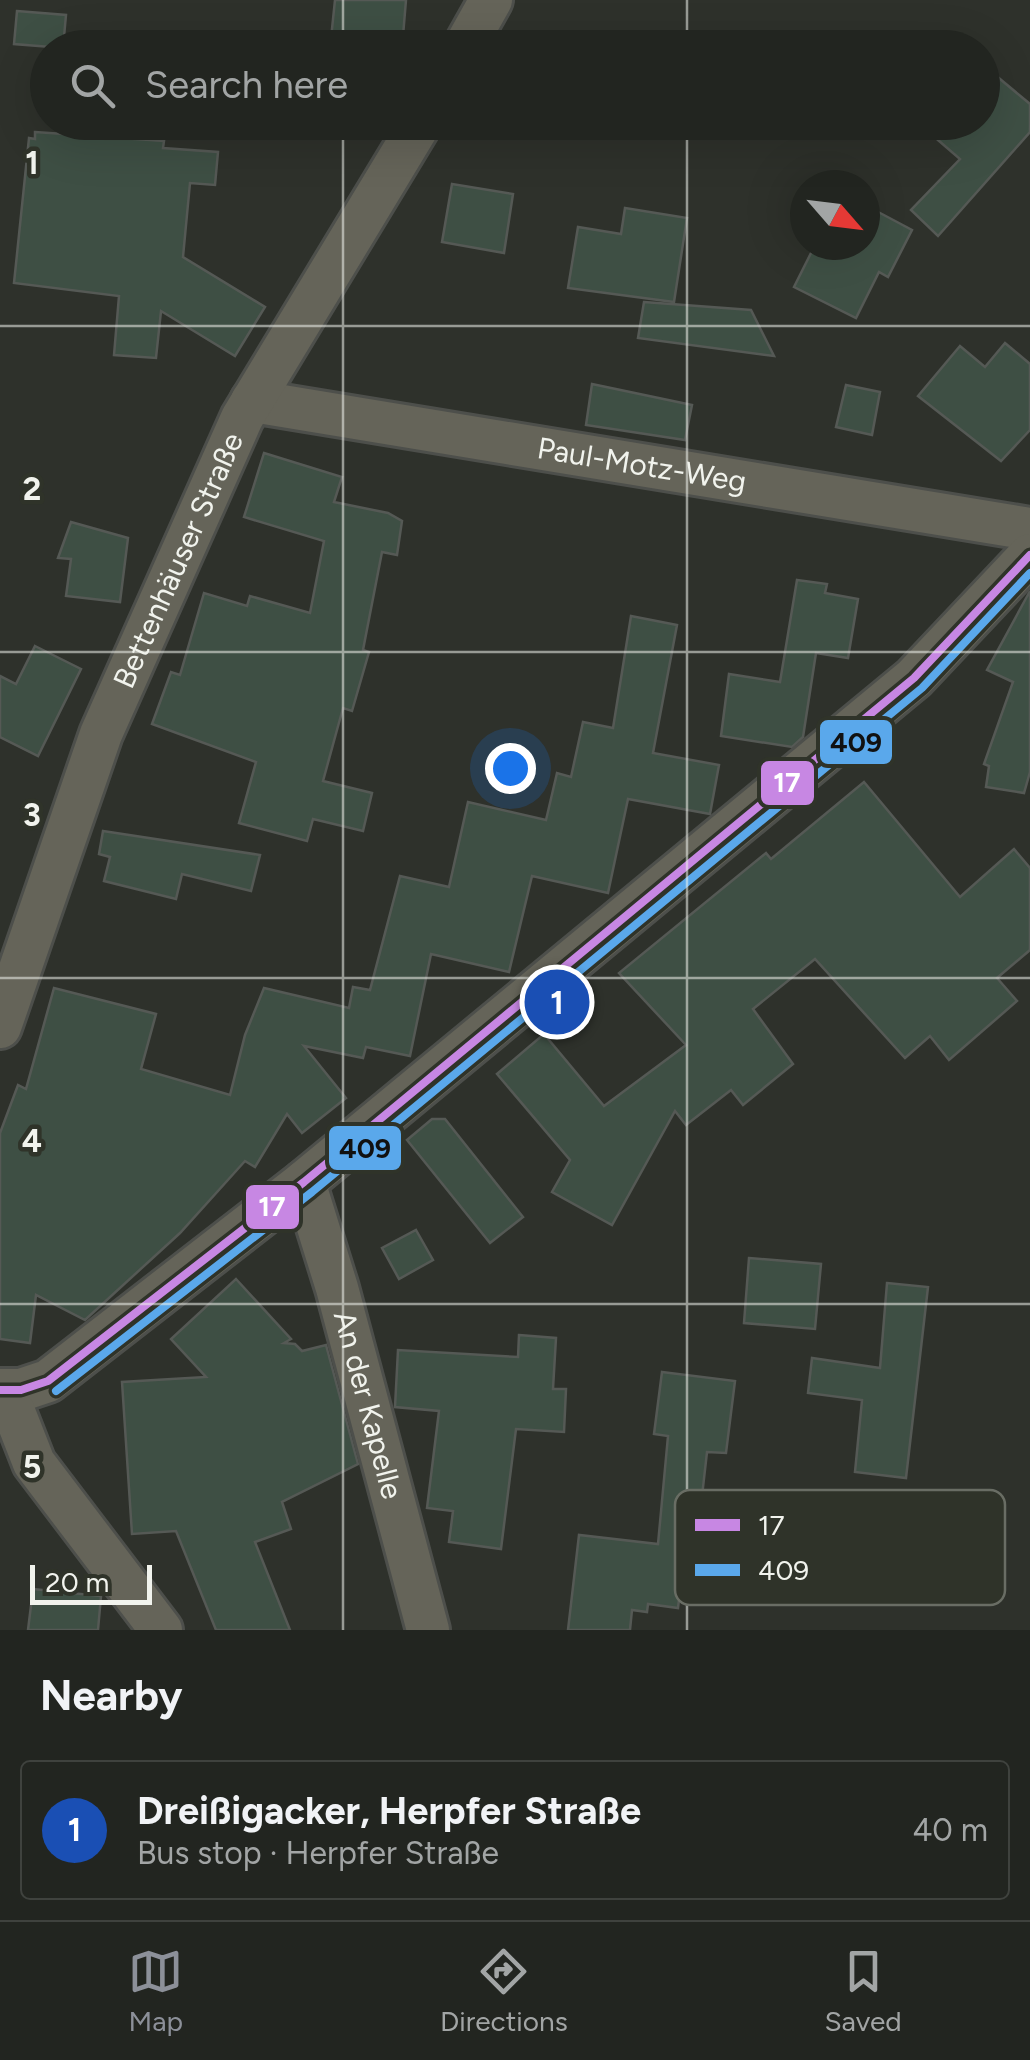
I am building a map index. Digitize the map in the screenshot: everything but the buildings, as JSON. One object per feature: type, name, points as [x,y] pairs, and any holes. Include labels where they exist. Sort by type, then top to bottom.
[{"type":"street","points":[[474,30],[491,0]]},
{"type":"street","name":"Bettenhäuser Straße","points":[[0,1026],[101,734],[252,401],[410,140]]},
{"type":"street","name":"Paul-Motz-Weg","points":[[252,401],[1030,529]]},
{"type":"street","points":[[161,1630],[34,1463],[17,1402],[304,1182],[914,678],[1030,555]]},
{"type":"street","name":"An der Kapelle","points":[[304,1182],[337,1288],[428,1630]]},
{"type":"transit line","name":"17","points":[[0,1390],[21,1390],[48,1381],[304,1182],[914,678],[1030,555]]},
{"type":"transit line","name":"409","points":[[56,1391],[312,1192],[922,688],[1030,573]]},
{"type":"place","name":"Dreißigacker, Herpfer Straße","points":[[557,1002]]}]
